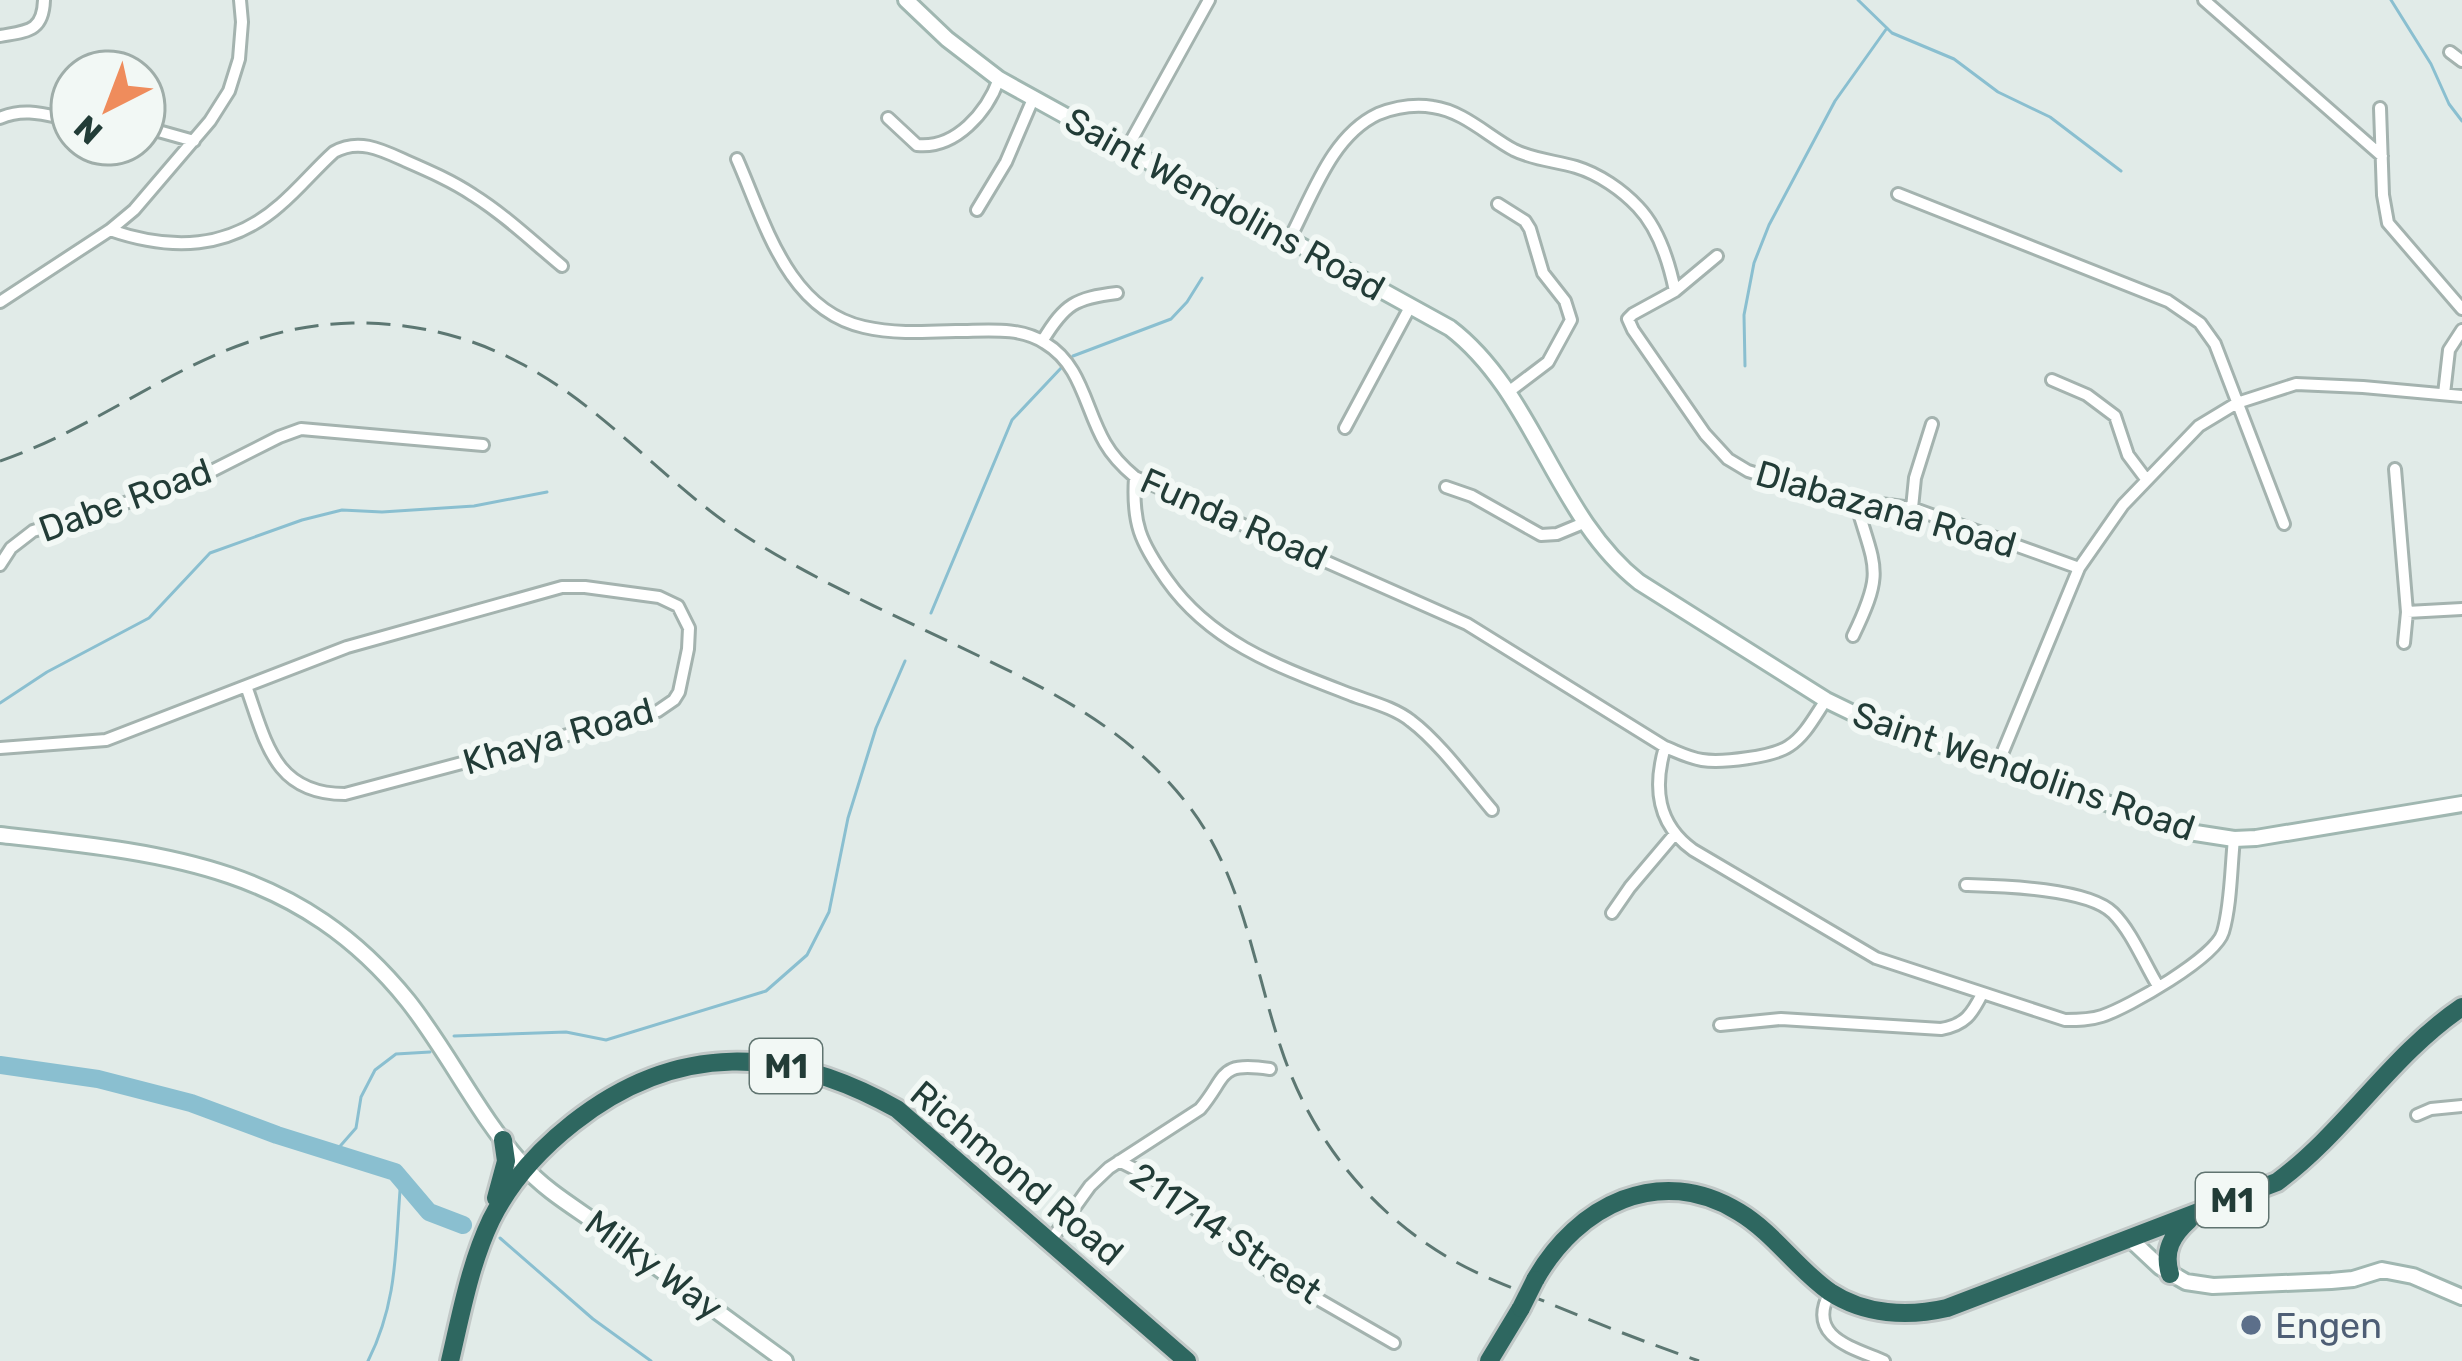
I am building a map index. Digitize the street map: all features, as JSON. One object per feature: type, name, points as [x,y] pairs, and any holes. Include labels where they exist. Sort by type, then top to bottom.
[{"type":"highway","name":"M1","points":[[1490,1361],[1550,1253],[1574,1227],[1634,1196],[1666,1192],[1717,1201],[1740,1213],[1830,1292],[1869,1309],[1919,1315],[1947,1308],[2277,1182],[2298,1167],[2426,1033],[2462,1007]]},
{"type":"highway","name":"Richmond Road","points":[[450,1361],[491,1221],[525,1168],[562,1131],[634,1083],[705,1063],[752,1062],[822,1074],[897,1109],[1187,1361]]},
{"type":"highway","points":[[491,1221],[506,1160],[503,1140]]},
{"type":"highway","points":[[2170,1274],[2166,1261],[2171,1241],[2197,1213]]},
{"type":"street","points":[[0,36],[37,25],[44,0]]},
{"type":"street","points":[[0,302],[110,230],[134,210],[194,141],[229,91],[241,41],[240,0]]},
{"type":"street","name":"Saint Wendolins Road","points":[[906,0],[946,39],[999,79],[1450,328],[1468,342],[1507,393],[1619,567],[1826,700],[1861,718],[2189,832],[2234,839],[2284,836],[2462,804]]},
{"type":"street","points":[[1126,150],[1209,0]]},
{"type":"street","points":[[2204,0],[2382,156]]},
{"type":"street","points":[[2450,52],[2462,61]]},
{"type":"street","points":[[888,118],[917,145],[936,145],[980,114],[999,79]]},
{"type":"street","points":[[977,210],[1006,162],[1034,99]]},
{"type":"street","points":[[1288,240],[1345,140],[1359,125],[1410,106],[1445,110],[1513,149],[1588,172],[1622,193],[1641,210],[1662,246],[1675,291],[1717,256]]},
{"type":"street","points":[[2380,108],[2383,195],[2389,223],[2462,309]]},
{"type":"street","points":[[0,118],[16,111],[48,115]]},
{"type":"street","points":[[168,134],[194,141]]},
{"type":"street","points":[[110,230],[166,244],[221,238],[266,217],[334,152],[360,145],[405,160],[476,196],[562,266]]},
{"type":"street","points":[[737,159],[791,276],[827,311],[854,324],[882,330],[1007,330],[1042,340],[1059,314],[1078,299],[1117,293]]},
{"type":"street","points":[[1898,194],[2168,302],[2200,323],[2210,334],[2284,524]]},
{"type":"street","points":[[1498,204],[1525,221],[1543,273],[1571,320],[1548,362],[1507,393]]},
{"type":"street","name":"Dlabazana Road","points":[[1675,291],[1628,320],[1705,434],[1728,459],[1748,471],[1856,503],[1912,508],[2079,568]]},
{"type":"street","points":[[1345,428],[1410,307]]},
{"type":"street","points":[[2444,394],[2449,350],[2462,330]]},
{"type":"street","name":"Funda Road","points":[[1042,340],[1074,371],[1104,442],[1135,477],[1454,616],[1666,747],[1713,761],[1775,753],[1803,734],[1826,700]]},
{"type":"street","points":[[2052,380],[2086,395],[2115,416],[2128,455],[2146,478]]},
{"type":"street","points":[[1997,766],[2079,568],[2122,505],[2199,426],[2237,403],[2296,384],[2462,396]]},
{"type":"street","points":[[1912,508],[1912,491],[1932,424]]},
{"type":"street","name":"Dabe Road","points":[[0,565],[11,548],[33,531],[184,485],[301,429],[477,445]]},
{"type":"street","points":[[2396,469],[2407,612],[2404,643]]},
{"type":"street","points":[[1135,477],[1133,504],[1142,543],[1193,613],[1265,661],[1413,722],[1492,811]]},
{"type":"street","points":[[1446,488],[1472,496],[1541,535],[1586,522]]},
{"type":"street","points":[[1852,635],[1867,606],[1875,572],[1856,503]]},
{"type":"street","name":"Khaya Road","points":[[0,748],[106,740],[347,647],[548,589],[585,587],[659,597],[678,606],[689,628],[679,692],[658,711],[345,794],[309,790],[284,773],[265,739],[246,686]]},
{"type":"street","points":[[2407,612],[2462,609]]},
{"type":"street","points":[[1666,747],[1659,768],[1659,799],[1674,835],[1693,850],[1876,958],[2065,1020],[2113,1012],[2208,953],[2223,931],[2234,839]]},
{"type":"street","name":"Milky Way","points":[[0,835],[195,863],[254,884],[322,920],[368,958],[406,999],[525,1168],[785,1361]]},
{"type":"street","points":[[1612,913],[1674,835]]},
{"type":"street","points":[[1966,885],[2010,886],[2077,896],[2103,905],[2120,921],[2158,986]]},
{"type":"street","points":[[1720,1025],[1780,1019],[1942,1029],[1963,1023],[1982,994]]},
{"type":"street","points":[[1049,1243],[1090,1186],[1119,1161],[1200,1109],[1225,1072],[1241,1066],[1270,1069]]},
{"type":"street","points":[[2416,1114],[2462,1106]]},
{"type":"street","name":"211714 Street","points":[[1119,1161],[1167,1185],[1269,1271],[1394,1343]]},
{"type":"street","points":[[2129,1238],[2186,1282],[2213,1286],[2353,1279],[2381,1270],[2414,1276],[2462,1297]]},
{"type":"street","points":[[1830,1292],[1822,1306],[1828,1332],[1847,1346],[1884,1361]]},
{"type":"waterway","points":[[1858,0],[1892,33],[1954,59],[1998,92],[2050,117],[2121,171]]},
{"type":"waterway","points":[[2391,0],[2462,121]]},
{"type":"waterway","points":[[1745,366],[1744,315],[1754,263],[1769,225],[1835,101],[1887,28]]},
{"type":"waterway","points":[[1073,356],[1171,319],[1202,278]]},
{"type":"waterway","points":[[931,613],[1012,420],[1062,367]]},
{"type":"waterway","points":[[0,703],[47,672],[149,618],[210,553],[342,510],[474,506],[547,492]]},
{"type":"waterway","points":[[454,1036],[566,1032],[606,1040],[766,991],[807,955],[829,912],[848,818],[876,728],[905,661]]},
{"type":"waterway","points":[[335,1152],[356,1128],[361,1097],[375,1070],[396,1054],[430,1052]]},
{"type":"waterway","points":[[0,1065],[98,1079],[191,1103],[395,1172],[429,1212],[463,1225]]},
{"type":"waterway","points":[[368,1361],[390,1294],[401,1178]]},
{"type":"waterway","points":[[500,1238],[593,1319],[651,1361]]},
{"type":"railway","points":[[0,461],[88,422],[212,357],[302,328],[352,323],[417,328],[480,345],[520,363],[580,401],[744,535],[833,586],[1043,689],[1096,720],[1145,758],[1188,805],[1222,861],[1294,1081],[1327,1143],[1372,1198],[1397,1222],[1467,1268],[1699,1361]]},
{"type":"place","name":"Engen","points":[[2251,1325]]}]
